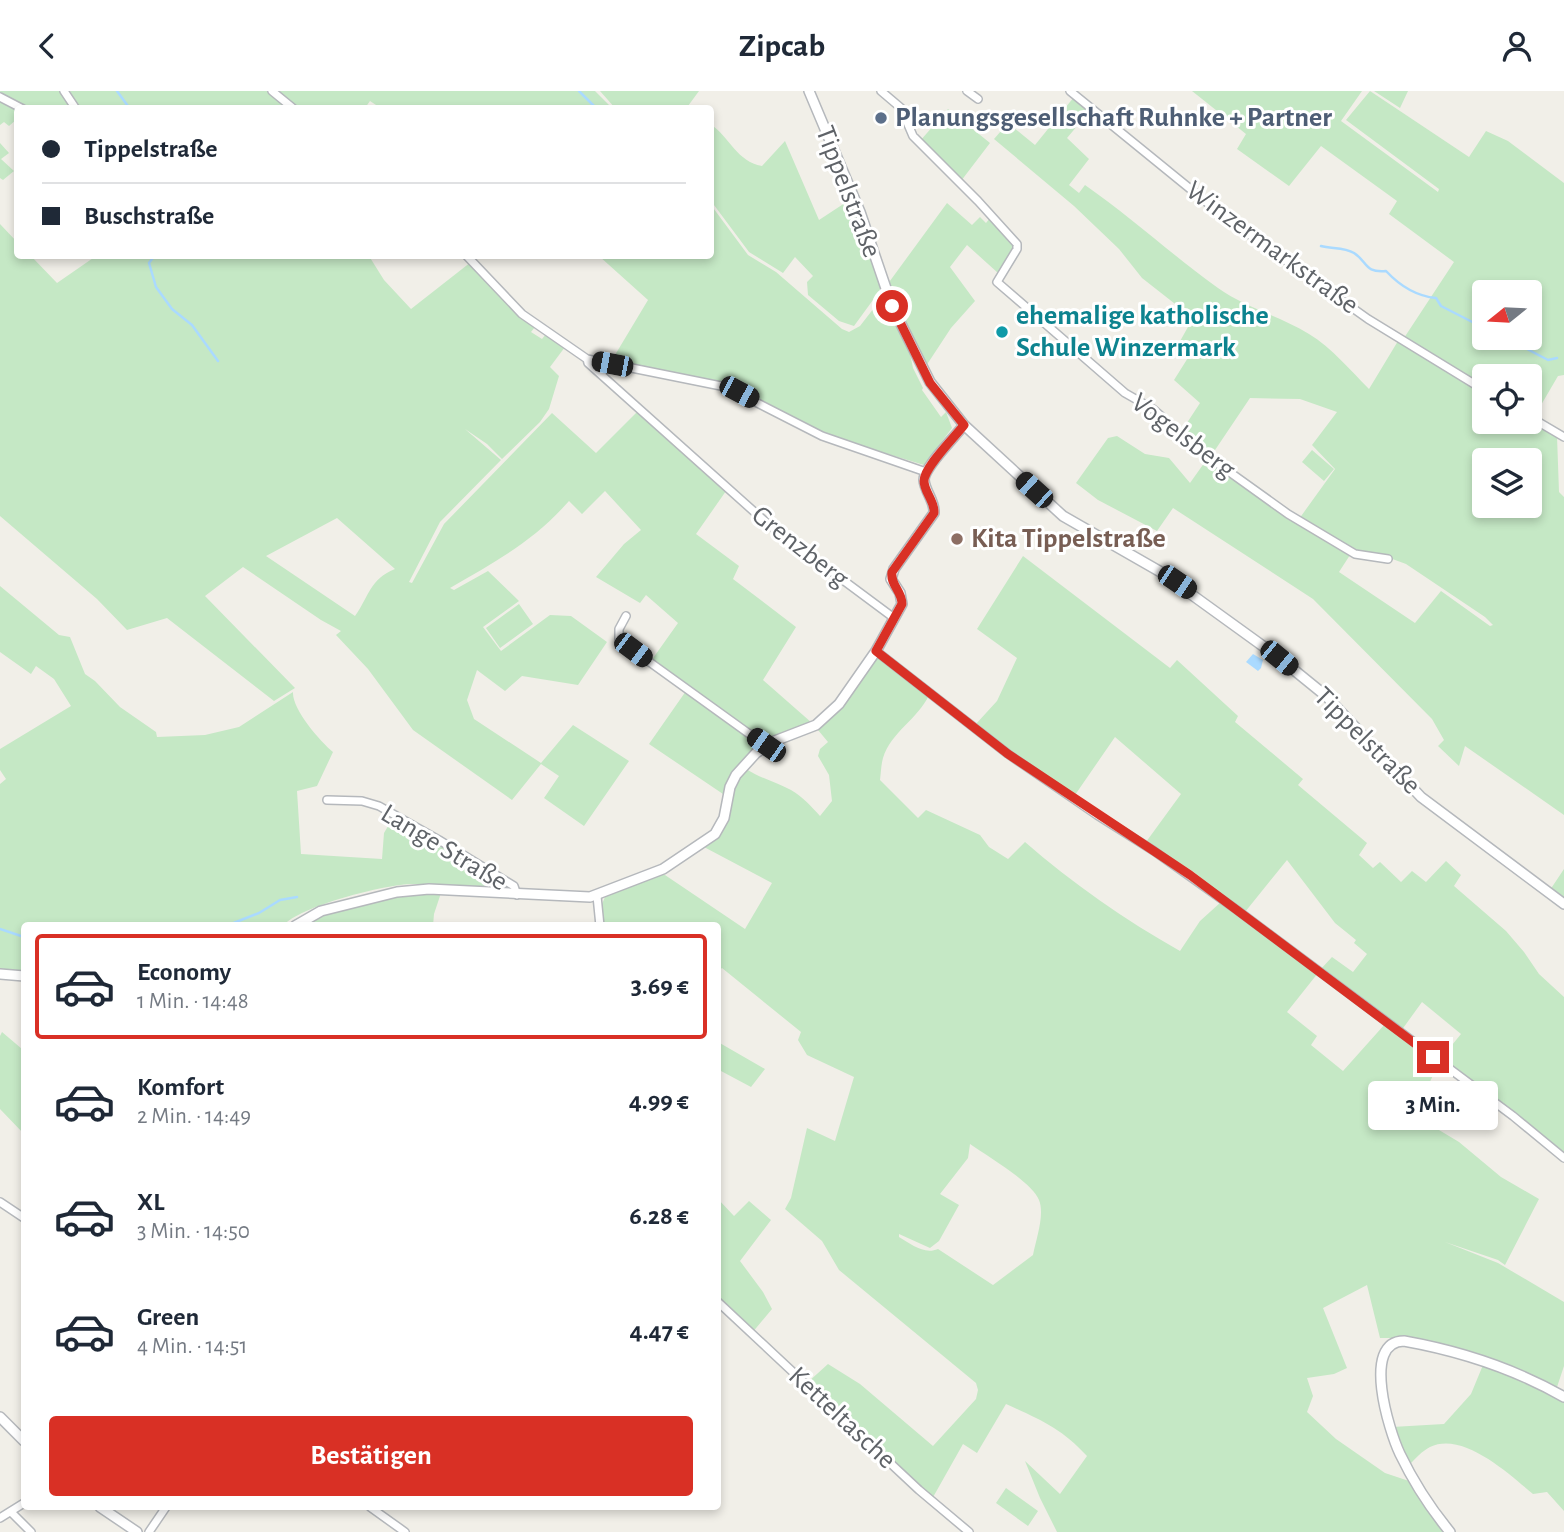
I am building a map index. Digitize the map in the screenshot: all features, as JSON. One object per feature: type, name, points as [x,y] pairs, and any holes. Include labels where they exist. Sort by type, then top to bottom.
[{"type":"street","points":[[272,91],[289,105]]},
{"type":"street","name":"Tippelstraße","points":[[808,91],[866,227],[892,306],[930,383],[964,425],[1063,516],[1177,582],[1278,657],[1326,696],[1421,797],[1564,904]]},
{"type":"street","name":"Vogelsberg","points":[[881,91],[901,108],[913,136],[1016,242],[1017,249],[997,282],[1130,397],[1153,409],[1203,453],[1287,514],[1355,554],[1388,559]]},
{"type":"street","points":[[967,91],[978,99]]},
{"type":"street","name":"Winzermarkstraße","points":[[1070,91],[1226,218],[1368,319],[1472,383]]},
{"type":"street","name":"Grenzberg","points":[[470,259],[522,314],[587,359],[726,387],[822,436],[926,472],[925,484],[934,513],[892,572],[892,582],[902,601],[894,618],[769,525],[588,363],[587,359]]},
{"type":"street","points":[[1542,424],[1564,437]]},
{"type":"street","points":[[926,472],[964,425]]},
{"type":"street","points":[[626,616],[619,629],[619,640],[766,745]]},
{"type":"street","name":"Lange Straße","points":[[302,922],[321,911],[397,892],[429,889],[517,895],[597,896],[663,869],[715,834],[724,818],[733,781],[748,761],[766,745],[809,729],[839,704],[876,651],[894,618]]},
{"type":"street","points":[[876,651],[1008,754],[1218,896],[1513,1116],[1564,1158]]},
{"type":"street","name":"Lange Straße","points":[[327,800],[362,801],[379,806],[514,886],[517,895]]},
{"type":"street","points":[[597,896],[600,922]]},
{"type":"street","points":[[0,974],[21,976]]},
{"type":"street","points":[[0,1202],[21,1216]]},
{"type":"street","name":"Ketteltasche","points":[[721,1305],[919,1490],[969,1532]]},
{"type":"street","points":[[1450,1532],[1419,1488],[1393,1437],[1382,1379],[1381,1358],[1387,1347],[1404,1341],[1480,1360],[1515,1373],[1564,1397]]},
{"type":"street","points":[[0,1417],[21,1438]]},
{"type":"street","points":[[0,1518],[21,1505]]},
{"type":"street","points":[[104,1510],[137,1532]]},
{"type":"street","points":[[149,1532],[164,1510]]},
{"type":"street","points":[[374,1510],[405,1532]]},
{"type":"street","points":[[11,1513],[31,1532]]},
{"type":"green space","points":[[0,91],[67,91],[72,105],[17,105],[0,97]]},
{"type":"green space","points":[[70,91],[267,91],[285,105],[76,105]]},
{"type":"green space","points":[[273,91],[595,91],[609,105],[376,105],[370,101],[367,105],[292,105]]},
{"type":"green space","points":[[600,91],[699,91],[689,105],[612,105]]},
{"type":"green space","points":[[1192,91],[1362,91],[1341,121],[1438,192],[1439,189],[1346,120],[1370,91],[1469,157],[1486,131],[1508,141],[1564,183],[1564,375],[1558,376],[1542,403],[1542,364],[1472,364],[1472,380],[1404,338],[1454,262],[1389,214],[1397,201],[1321,146],[1289,186],[1237,149],[1246,134]]},
{"type":"green space","points":[[1374,91],[1408,91],[1400,108]]},
{"type":"green space","points":[[1074,97],[1089,112],[1067,138],[1089,159],[1069,185],[1079,193],[1085,185],[1218,288],[1317,340],[1369,389],[1398,341],[1472,387],[1472,434],[1542,434],[1542,427],[1557,436],[1559,492],[1564,497],[1564,815],[1465,746],[1459,766],[1438,746],[1444,740],[1432,719],[1313,599],[1173,508],[1157,531],[1098,500],[1076,483],[1108,438],[1117,436],[1145,454],[1169,458],[1190,483],[1207,459],[1350,555],[1339,572],[1415,623],[1441,591],[1490,626],[1493,625],[1406,564],[1349,549],[1299,519],[1335,469],[1312,445],[1337,412],[1300,399],[1250,398],[1211,456],[1181,432],[1200,403],[1174,380],[1191,353],[1179,343],[1193,318],[1142,278],[1119,249],[1074,206],[994,139],[1008,123],[1035,145]]},
{"type":"green space","points":[[0,100],[14,107],[14,122],[9,126],[4,122],[0,125]]},
{"type":"green space","points":[[948,109],[990,143],[961,181],[920,141]]},
{"type":"green space","points":[[714,127],[746,160],[762,166],[785,141],[819,220],[851,199],[881,289],[854,326],[839,321],[808,295],[807,282],[813,276],[795,257],[783,273],[749,252],[714,205]]},
{"type":"green space","points":[[0,143],[9,153],[1,159],[14,171],[3,180],[0,178]]},
{"type":"green space","points":[[947,203],[972,225],[980,217],[986,223],[990,218],[1012,241],[1014,247],[998,273],[967,245],[950,267],[975,301],[951,328],[926,366],[887,285]]},
{"type":"green space","points":[[714,209],[748,255],[776,272],[842,329],[849,332],[860,326],[884,295],[909,349],[922,390],[941,417],[946,412],[952,428],[924,465],[832,437],[729,383],[612,360],[648,300],[602,259],[714,259]]},
{"type":"green space","points":[[0,224],[14,239],[14,259],[34,259],[57,283],[92,259],[371,259],[384,280],[411,309],[471,262],[535,327],[531,332],[542,339],[546,334],[565,347],[550,367],[559,376],[549,409],[540,422],[502,459],[487,444],[465,429],[501,460],[440,522],[409,582],[412,583],[444,524],[552,413],[596,453],[638,411],[726,491],[696,534],[739,566],[733,579],[796,627],[763,680],[812,723],[764,741],[651,661],[678,623],[646,595],[640,603],[596,577],[624,544],[641,530],[605,491],[582,514],[569,501],[528,539],[450,588],[454,590],[488,571],[519,601],[483,627],[501,651],[550,615],[571,616],[607,642],[578,685],[522,676],[505,691],[477,670],[467,700],[474,719],[541,763],[573,725],[629,761],[584,826],[544,798],[559,776],[541,764],[512,800],[413,730],[368,669],[336,635],[341,631],[243,567],[205,596],[295,688],[274,701],[167,618],[127,630],[97,599],[0,516]],"holes":[[[337,518],[395,569],[375,583],[355,616],[266,556]]]},
{"type":"green space","points":[[1312,450],[1334,469],[1324,481],[1302,462]]},
{"type":"green space","points":[[1023,556],[1170,668],[1177,660],[1238,716],[1235,722],[1303,779],[1298,785],[1367,843],[1359,855],[1373,868],[1380,862],[1401,882],[1412,871],[1426,882],[1446,861],[1461,875],[1454,886],[1506,931],[1539,974],[1564,997],[1564,1154],[1439,1061],[1461,1034],[1422,1002],[1401,1031],[1320,970],[1332,957],[1353,972],[1367,954],[1354,943],[1356,940],[1335,923],[1287,860],[1245,912],[1191,870],[1146,842],[1181,794],[1115,737],[1075,795],[1009,752],[975,725],[997,701],[1017,658],[977,629]]},
{"type":"green space","points":[[0,586],[59,635],[70,637],[85,674],[120,707],[156,732],[157,737],[205,735],[239,727],[293,692],[302,716],[333,752],[317,786],[297,791],[301,854],[382,859],[384,833],[394,816],[506,884],[502,889],[426,884],[386,887],[325,904],[288,922],[21,922],[21,971],[0,969],[0,784],[6,779],[0,770],[0,749],[71,706],[54,679],[36,666],[31,674],[0,652]]},
{"type":"green space","points":[[519,604],[533,624],[500,648],[486,628]]},
{"type":"green space","points":[[875,656],[879,656],[929,695],[887,749],[882,761],[880,780],[918,818],[926,810],[980,835],[989,847],[1008,859],[1025,842],[1100,900],[1180,951],[1200,921],[1221,902],[1318,973],[1287,1012],[1317,1036],[1311,1045],[1343,1071],[1385,1024],[1438,1065],[1414,1115],[1459,1142],[1501,1177],[1539,1199],[1505,1265],[1498,1260],[1445,1242],[1498,1263],[1564,1302],[1564,1366],[1556,1390],[1401,1338],[1380,1338],[1367,1285],[1323,1308],[1347,1368],[1334,1374],[1307,1378],[1313,1396],[1307,1412],[1336,1439],[1385,1473],[1412,1482],[1447,1532],[1057,1532],[1025,1461],[1060,1494],[1087,1456],[1050,1425],[1006,1404],[977,1453],[963,1444],[932,1499],[807,1383],[828,1364],[860,1384],[933,1446],[976,1399],[978,1390],[976,1383],[839,1270],[822,1241],[785,1209],[791,1198],[807,1128],[835,1141],[854,1077],[807,1055],[798,1040],[801,1032],[721,969],[721,922],[603,922],[602,904],[605,897],[662,873],[745,929],[772,883],[704,847],[717,831],[746,769],[795,793],[820,816],[832,801],[829,775],[818,756],[820,749],[828,742],[818,730],[848,697]],"holes":[[[970,1144],[1008,1170],[1035,1193],[1041,1206],[1041,1220],[1033,1255],[993,1285],[938,1249],[923,1250],[899,1237],[899,1234],[930,1248],[939,1241],[959,1205],[940,1194],[968,1158]]]},
{"type":"green space","points":[[686,691],[759,745],[739,764],[723,794],[649,744]]},
{"type":"green space","points":[[1564,869],[1564,900],[1550,890]]},
{"type":"green space","points":[[415,891],[441,893],[433,922],[307,922],[342,907]]},
{"type":"green space","points":[[2,1032],[21,1048],[21,1131],[0,1109]]},
{"type":"green space","points":[[721,1044],[765,1069],[751,1087],[721,1071]]},
{"type":"green space","points":[[749,1201],[771,1220],[740,1261],[772,1309],[752,1333],[721,1304],[721,1202],[734,1216]]},
{"type":"green space","points":[[1483,1365],[1534,1384],[1564,1400],[1564,1511],[1547,1492],[1533,1494],[1499,1466],[1457,1445],[1430,1447],[1409,1465],[1392,1427],[1444,1424],[1471,1394]]},
{"type":"green space","points":[[1006,1488],[1038,1511],[1028,1526],[996,1503]]},
{"type":"water","points":[[1253,654],[1263,660],[1258,671],[1246,662]]},
{"type":"waterway","points":[[117,91],[127,105]]},
{"type":"waterway","points":[[579,91],[593,105]]},
{"type":"waterway","points":[[1321,246],[1354,253],[1370,269],[1386,271],[1408,289],[1436,298],[1441,306],[1472,322]]},
{"type":"waterway","points":[[152,259],[149,263],[156,287],[172,309],[192,325],[218,361]]},
{"type":"waterway","points":[[1529,350],[1548,360],[1557,358]]},
{"type":"waterway","points":[[236,922],[259,913],[280,900],[297,897]]},
{"type":"waterway","points":[[0,929],[21,936]]},
{"type":"place","name":"Planungsgesellschaft Ruhnke + Partner","points":[[881,118]]},
{"type":"place","name":"ehemalige katholische Schule Winzermark","points":[[1002,332]]},
{"type":"place","name":"Kita Tippelstraße","points":[[957,539]]},
{"type":"route","points":[[892,306],[930,383],[964,425],[926,472],[925,484],[934,513],[892,572],[891,579],[900,593],[902,604],[876,651],[1008,754],[1190,875],[1433,1057]]}]
